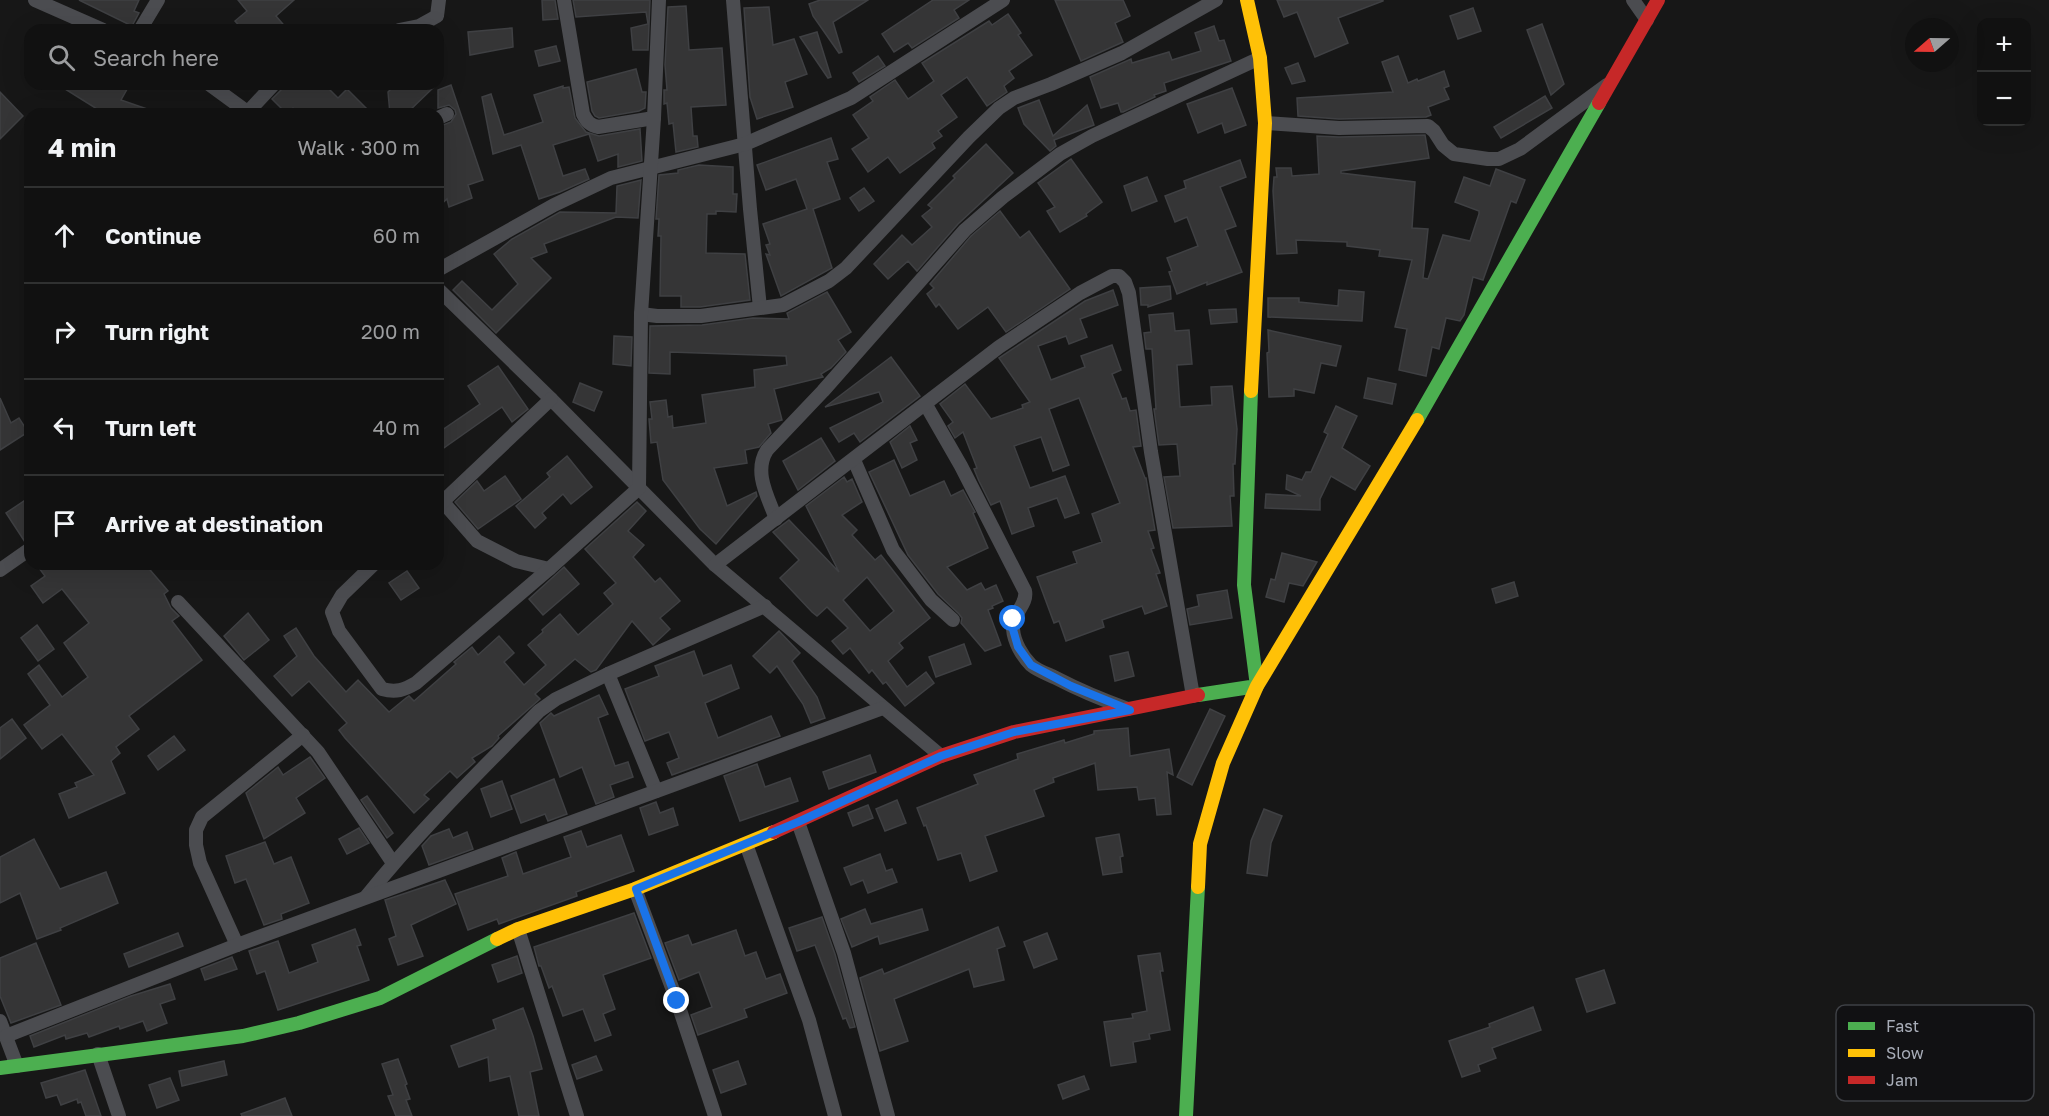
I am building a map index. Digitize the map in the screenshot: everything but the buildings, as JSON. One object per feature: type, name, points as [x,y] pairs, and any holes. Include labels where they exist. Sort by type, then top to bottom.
[{"type":"street","points":[[35,0],[89,24]]},
{"type":"street","points":[[144,24],[158,0]]},
{"type":"street","points":[[420,24],[431,21],[437,16],[439,0]]},
{"type":"street","points":[[564,0],[582,114],[587,122],[591,126],[598,127],[654,118]]},
{"type":"street","points":[[368,570],[342,595],[332,612],[339,631],[382,689],[393,692],[404,690],[416,683],[549,569],[639,488],[641,314],[659,0]]},
{"type":"street","points":[[734,0],[760,308]]},
{"type":"street","points":[[444,267],[554,205],[611,178],[745,144],[851,98],[1003,0]]},
{"type":"street","points":[[641,314],[701,316],[783,305],[829,281],[846,268],[999,108],[1014,98],[1122,53],[1216,0]]},
{"type":"street","points":[[1247,0],[1260,58],[1265,123],[1248,441],[1244,585],[1257,687]]},
{"type":"street","points":[[1633,0],[1647,20]]},
{"type":"street","points":[[1186,1116],[1200,844],[1223,762],[1257,687],[1425,407],[1658,0]]},
{"type":"street","points":[[776,519],[762,481],[760,469],[762,457],[965,230],[1003,196],[1060,154],[1151,107],[1260,58]]},
{"type":"street","points":[[1265,123],[1339,128],[1428,126],[1448,151],[1454,154],[1499,159],[1520,149],[1612,81]]},
{"type":"street","points":[[217,90],[242,108]]},
{"type":"street","points":[[253,108],[269,90]]},
{"type":"street","points":[[715,565],[999,347],[1080,293],[1112,276],[1119,276],[1125,282],[1129,293],[1152,464],[1193,696]]},
{"type":"street","points":[[444,295],[715,565],[941,756]]},
{"type":"street","points":[[444,500],[551,399]]},
{"type":"street","points":[[926,405],[962,466],[1025,591],[1026,597],[1013,619],[1012,626],[1018,647],[1031,665],[1071,686],[1130,710]]},
{"type":"street","points":[[854,460],[893,550],[931,600],[953,620]]},
{"type":"street","points":[[444,508],[477,541],[516,561],[549,569]]},
{"type":"street","points":[[0,570],[24,553]]},
{"type":"street","points":[[178,602],[318,752],[393,863]]},
{"type":"street","points":[[364,898],[393,863],[539,711],[556,699],[608,674],[765,606]]},
{"type":"street","points":[[608,674],[656,792]]},
{"type":"street","points":[[0,1068],[243,1036],[299,1023],[380,998],[518,929],[636,889],[798,822],[941,756],[1014,732],[1193,696],[1257,687]]},
{"type":"street","points":[[6,1036],[237,945],[884,708]]},
{"type":"street","points":[[237,945],[200,863],[196,845],[196,830],[202,817],[303,735]]},
{"type":"street","points":[[798,822],[844,953],[888,1116]]},
{"type":"street","points":[[746,844],[809,1020],[836,1116]]},
{"type":"street","points":[[636,889],[677,1001],[715,1116]]},
{"type":"street","points":[[518,929],[577,1116]]},
{"type":"street","points":[[0,1021],[17,1066]]},
{"type":"street","points":[[98,1054],[119,1116]]},
{"type":"traffic: fast","points":[[1417,420],[1599,103]]},
{"type":"traffic: fast","points":[[1198,695],[1257,686],[1244,585],[1251,391]]},
{"type":"traffic: fast","points":[[1186,1116],[1198,887]]},
{"type":"traffic: fast","points":[[0,1068],[243,1036],[299,1023],[380,998],[497,939]]},
{"type":"traffic: slow","points":[[1247,0],[1260,58],[1265,123],[1251,391]]},
{"type":"traffic: slow","points":[[1198,887],[1200,844],[1223,763],[1257,686],[1417,420]]},
{"type":"traffic: slow","points":[[497,939],[518,929],[635,889],[774,832]]},
{"type":"traffic: jam","points":[[1599,103],[1658,0]]},
{"type":"traffic: jam","points":[[774,832],[941,756],[1014,732],[1198,695]]},
{"type":"route","points":[[677,1001],[636,889],[798,822],[941,756],[1014,732],[1130,710],[1071,686],[1031,665],[1018,647],[1012,626],[1013,619]]}]
